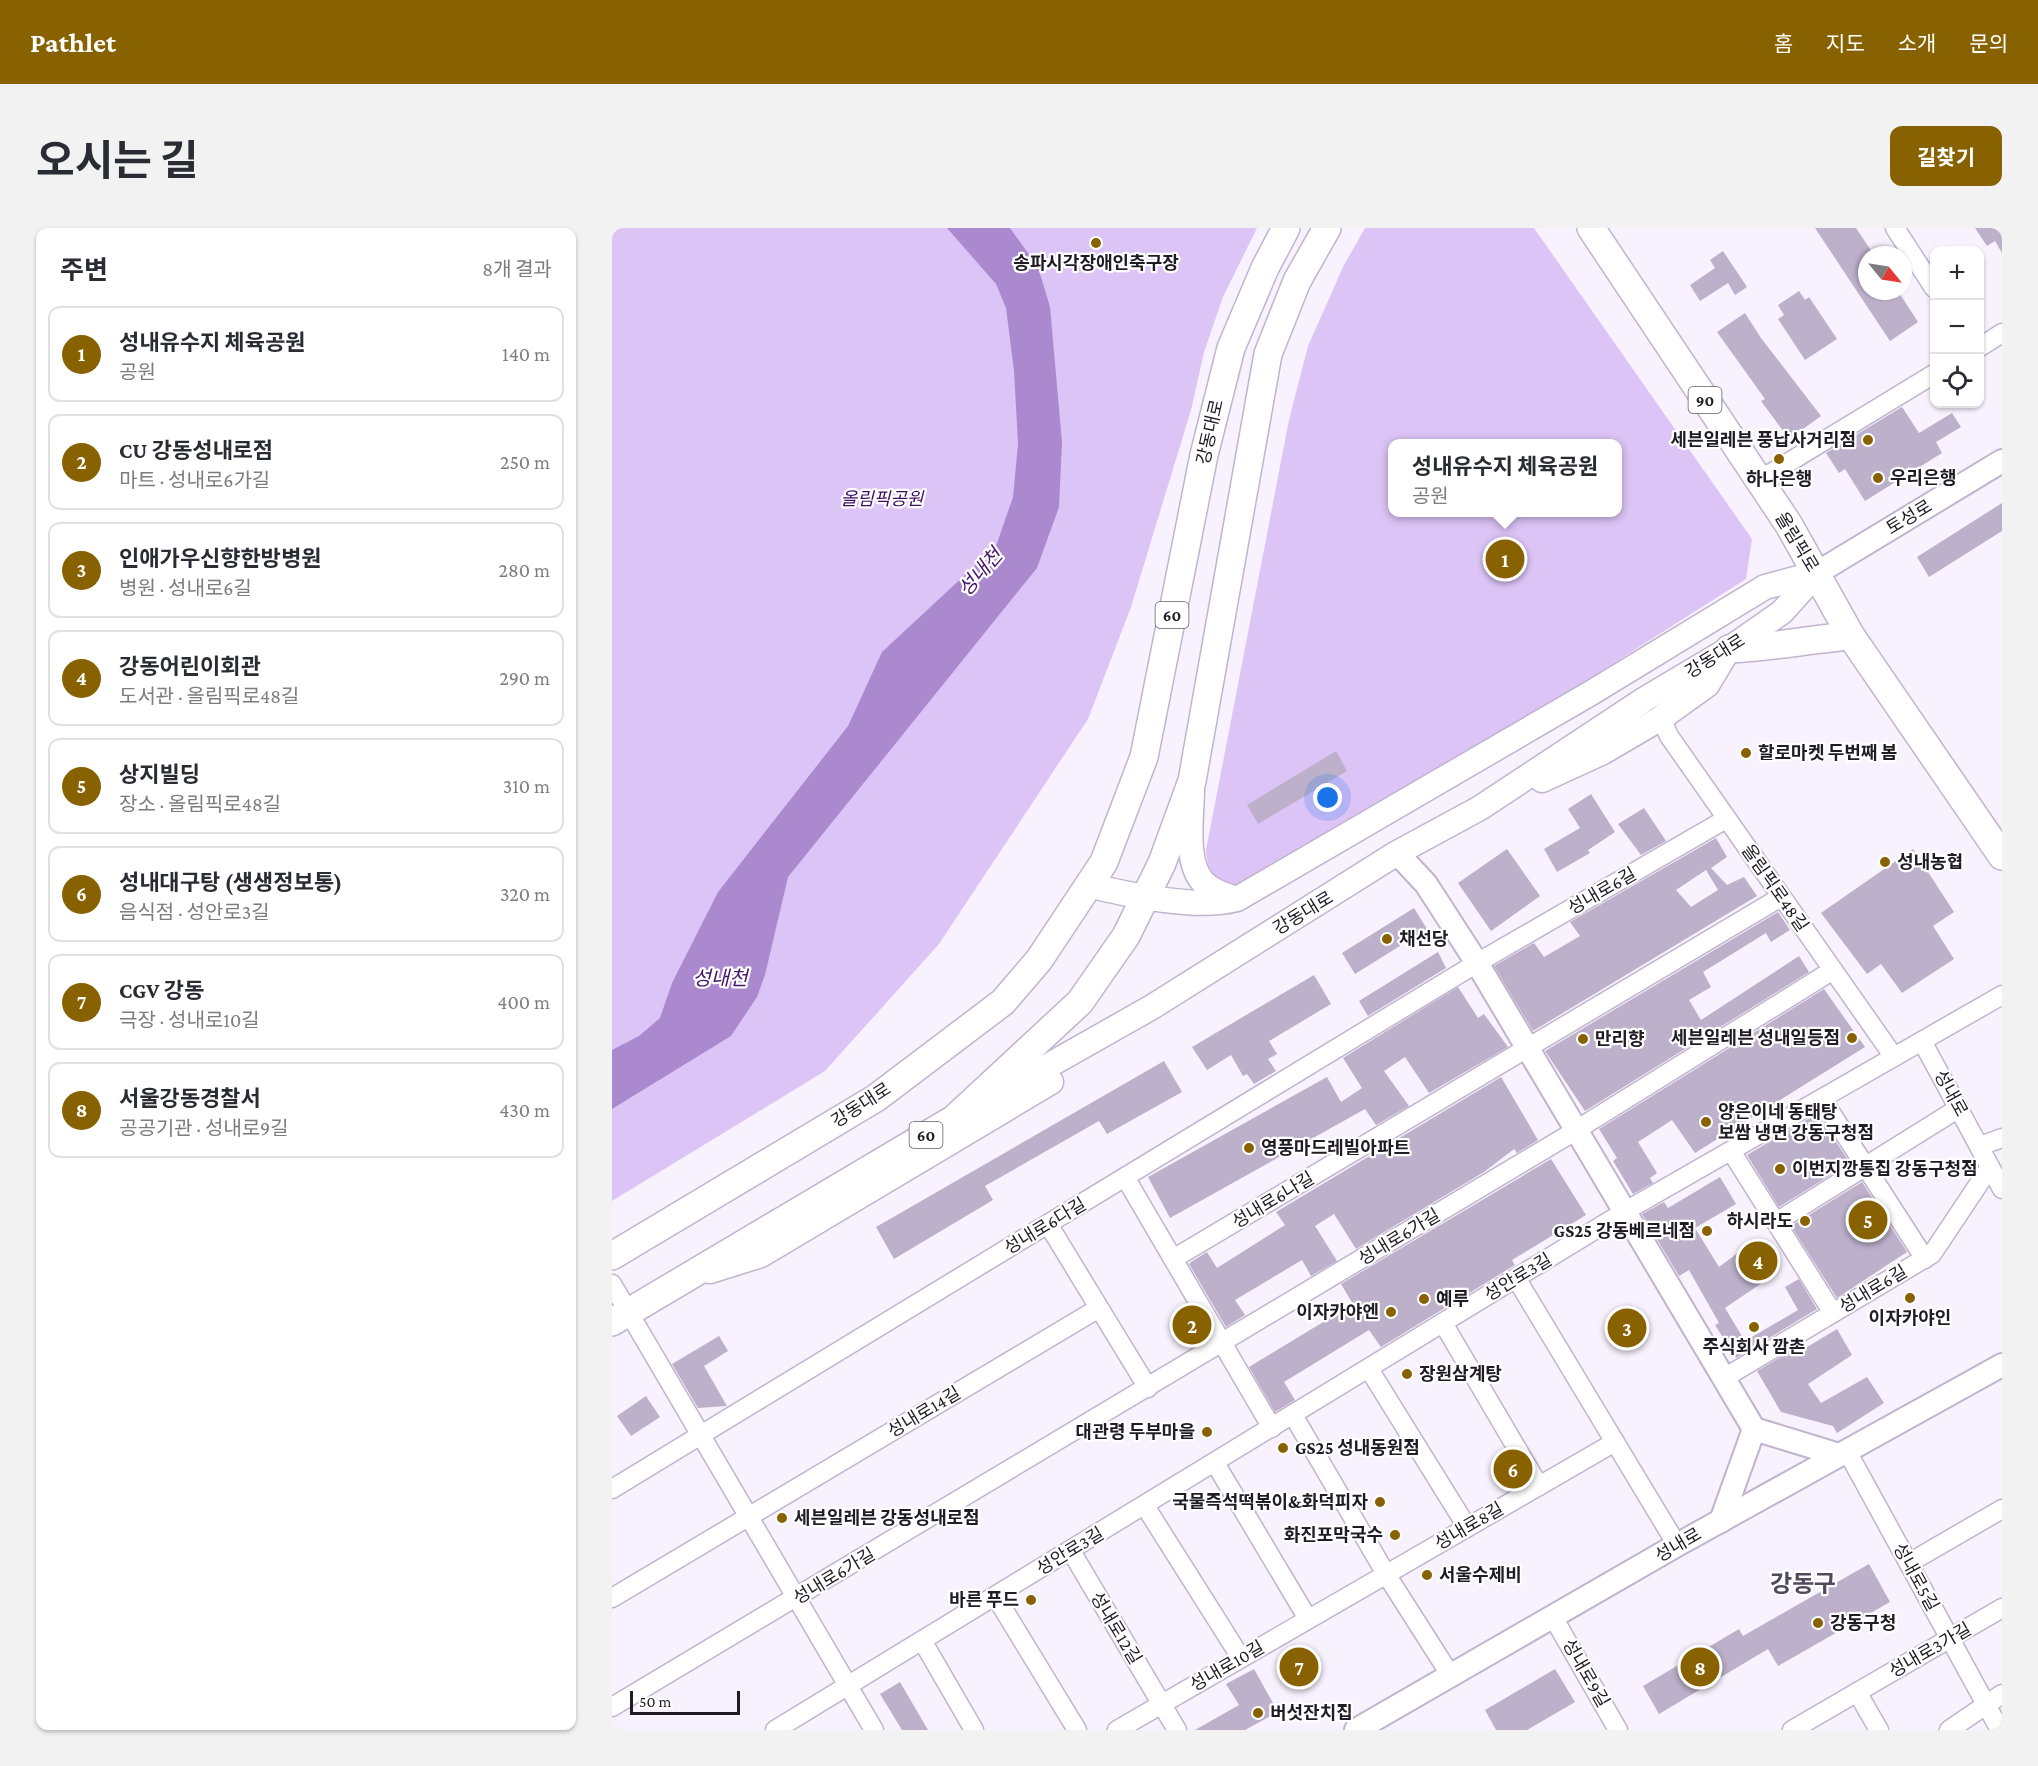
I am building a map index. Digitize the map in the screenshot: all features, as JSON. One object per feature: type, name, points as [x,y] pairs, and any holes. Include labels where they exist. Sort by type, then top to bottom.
[{"type":"main road","name":"강동대로","points":[[612,1256],[876,1098],[1003,1002],[1039,960],[1104,862],[1144,757],[1204,455],[1231,348],[1265,268],[1286,228]]},
{"type":"main road","name":"강동대로","points":[[954,1119],[1080,1002],[1126,936],[1162,863],[1192,781],[1268,354],[1297,281],[1327,228]]},
{"type":"main road","name":"올림픽로","points":[[1591,228],[1789,525],[1851,636],[2002,856]]},
{"type":"main road","name":"강동대로","points":[[1146,897],[1220,904],[1238,899],[1765,587],[1816,573]]},
{"type":"main road","name":"강동대로","points":[[620,1317],[954,1119],[1152,1007],[1331,897],[1397,853],[1480,808],[1645,699],[1729,649],[1782,612],[1816,573]]},
{"type":"main road","points":[[1480,808],[1603,752],[1661,717],[1707,684],[1729,649],[1761,648],[1822,638],[1851,636]]},
{"type":"main road","points":[[1192,781],[1192,844],[1195,872],[1204,884],[1238,899]]},
{"type":"main road","points":[[1397,853],[1388,838],[1387,822],[1402,803]]},
{"type":"main road","points":[[1088,885],[1146,897]]},
{"type":"main road","points":[[676,1282],[761,1255],[1240,970],[1331,897]]},
{"type":"street","points":[[1895,228],[1930,280]]},
{"type":"street","points":[[1984,344],[2002,333]]},
{"type":"street","points":[[1758,481],[1930,377]]},
{"type":"street","name":"토성로","points":[[1816,573],[2002,460]]},
{"type":"street","name":"올림픽로48길","points":[[1661,717],[1669,736],[1894,1057]]},
{"type":"street","name":"성내로6길","points":[[1477,963],[1726,819]]},
{"type":"street","points":[[1397,853],[1426,884],[1477,963],[1754,1429],[1843,1453]]},
{"type":"street","points":[[1528,1049],[1781,897]]},
{"type":"street","name":"성내로6다길","points":[[612,1489],[1477,963]]},
{"type":"street","points":[[1576,1130],[1833,970]]},
{"type":"street","points":[[1625,1212],[1922,1041],[2000,999]]},
{"type":"street","name":"성내로","points":[[1922,1041],[2002,1189]]},
{"type":"street","name":"성내로6나길","points":[[1173,1259],[1528,1049]]},
{"type":"street","points":[[1822,1099],[1925,1259]]},
{"type":"street","points":[[1776,1222],[1959,1108]]},
{"type":"street","name":"성내로6가길","points":[[612,1707],[797,1599],[1576,1130]]},
{"type":"street","points":[[1980,1146],[2002,1138]]},
{"type":"street","points":[[1731,1151],[1833,1313]]},
{"type":"street","name":"성내로6길","points":[[1724,1378],[1932,1254],[1990,1167]]},
{"type":"street","points":[[1125,1178],[1272,1428]]},
{"type":"street","name":"성안로3길","points":[[776,1730],[1625,1212]]},
{"type":"street","points":[[1048,1224],[1148,1388]]},
{"type":"street","points":[[1516,1278],[1677,1545]]},
{"type":"street","points":[[612,1284],[620,1317],[701,1436],[874,1730]]},
{"type":"street","name":"성내로14길","points":[[612,1598],[1099,1308]]},
{"type":"street","points":[[1443,1323],[1539,1486]]},
{"type":"street","name":"성내로","points":[[1356,1730],[1677,1545],[2002,1365]]},
{"type":"street","points":[[1369,1369],[1467,1527]]},
{"type":"street","points":[[1293,1415],[1386,1574],[1451,1676]]},
{"type":"street","points":[[1721,1521],[1754,1429]]},
{"type":"street","name":"성내로8길","points":[[1386,1574],[1615,1442]]},
{"type":"street","name":"성내로5길","points":[[1843,1453],[1909,1563],[2000,1730]]},
{"type":"street","points":[[1215,1463],[1308,1619]]},
{"type":"street","points":[[1145,1506],[1241,1658]]},
{"type":"street","points":[[1909,1563],[2002,1509]]},
{"type":"street","name":"성내로12길","points":[[1071,1551],[1177,1730]]},
{"type":"street","name":"성내로10길","points":[[1161,1704],[1386,1574]]},
{"type":"street","points":[[996,1597],[1077,1730]]},
{"type":"street","name":"성내로3가길","points":[[1795,1729],[2002,1608]]},
{"type":"street","name":"성내로9길","points":[[1553,1617],[1618,1730]]},
{"type":"street","points":[[923,1642],[974,1730]]},
{"type":"street","points":[[1857,1692],[1879,1730]]},
{"type":"street","points":[[1949,1730],[1985,1703],[2002,1694]]},
{"type":"street","points":[[1117,1730],[1161,1704]]},
{"type":"green space","name":"올림픽공원","points":[[612,228],[1257,228],[1223,297],[1204,352],[1191,410],[1131,607],[1088,719],[939,944],[825,1071],[612,1201]]},
{"type":"green space","points":[[1365,228],[1534,228],[1752,539],[1746,579],[1510,729],[1237,885],[1229,884],[1218,879],[1210,870],[1206,850],[1289,420],[1308,346],[1343,267]]},
{"type":"water","name":"성내천","points":[[947,228],[1010,228],[1038,267],[1050,307],[1062,442],[1059,507],[1037,568],[788,877],[765,975],[757,997],[731,1036],[612,1109],[612,1050],[639,1036],[660,1018],[672,983],[718,892],[848,726],[882,652],[996,546],[1013,497],[1018,444],[1014,371],[1006,308],[996,284]]},
{"type":"building","points":[[1815,228],[1856,228],[1868,246],[1858,246],[1858,293]]},
{"type":"building","points":[[1975,228],[2002,228],[2002,253],[1995,241],[1987,246]]},
{"type":"building","points":[[1723,251],[1747,287],[1735,295],[1728,283],[1700,301],[1690,285],[1715,268],[1710,260]]},
{"type":"building","points":[[1799,291],[1805,300],[1809,297],[1837,339],[1805,360],[1778,319],[1784,315],[1778,305]]},
{"type":"building","points":[[1863,300],[1904,300],[1918,322],[1890,341]]},
{"type":"building","points":[[1745,313],[1761,338],[1821,416],[1789,439],[1761,401],[1765,399],[1717,332]]},
{"type":"building","points":[[1902,407],[1919,433],[1952,413],[1961,427],[1936,442],[1942,453],[1865,501],[1845,469],[1839,473],[1826,453]]},
{"type":"building","points":[[2002,503],[2002,531],[1929,577],[1917,557]]},
{"type":"building","points":[[1336,751],[1347,771],[1258,824],[1247,805]]},
{"type":"building","points":[[1591,794],[1615,832],[1588,850],[1590,853],[1557,872],[1544,849],[1580,828],[1568,809]]},
{"type":"building","points":[[1644,808],[1666,841],[1641,855],[1618,824]]},
{"type":"building","points":[[1716,838],[1727,857],[1711,868],[1727,885],[1744,877],[1757,896],[1533,1031],[1494,966],[1534,943],[1544,957],[1580,936],[1570,922]],"holes":[[[1706,870],[1718,890],[1691,907],[1676,890]]]},
{"type":"building","points":[[1507,849],[1540,896],[1491,931],[1458,883]]},
{"type":"building","points":[[1913,849],[1954,912],[1933,926],[1954,959],[1902,993],[1881,964],[1867,974],[1821,913]]},
{"type":"building","points":[[1414,908],[1427,929],[1355,974],[1342,953]]},
{"type":"building","points":[[1778,912],[1790,930],[1771,942],[1766,933],[1703,972],[1711,987],[1689,1000],[1701,1020],[1799,956],[1809,972],[1585,1111],[1545,1051]]},
{"type":"building","points":[[1438,952],[1446,968],[1368,1016],[1359,1001]]},
{"type":"building","points":[[1314,975],[1331,1004],[1269,1041],[1277,1054],[1268,1059],[1276,1071],[1254,1084],[1247,1074],[1243,1076],[1231,1055],[1207,1070],[1192,1047]]},
{"type":"building","points":[[1458,987],[1478,1018],[1484,1014],[1508,1047],[1429,1093],[1405,1057],[1384,1071],[1409,1106],[1376,1125],[1365,1109],[1170,1218],[1148,1177],[1327,1077],[1341,1102],[1362,1088],[1343,1058]]},
{"type":"building","points":[[1824,989],[1865,1047],[1695,1153],[1672,1120],[1638,1142],[1657,1173],[1650,1178],[1653,1183],[1633,1194],[1613,1161],[1617,1158],[1599,1129]]},
{"type":"building","points":[[1164,1061],[1182,1092],[1107,1134],[1099,1121],[985,1186],[993,1200],[894,1259],[876,1227]]},
{"type":"building","points":[[1501,1077],[1538,1140],[1517,1153],[1514,1149],[1484,1172],[1356,1249],[1334,1214],[1315,1226],[1337,1261],[1311,1276],[1302,1260],[1235,1300],[1245,1315],[1226,1327],[1189,1264],[1191,1262],[1207,1252],[1217,1268],[1285,1225],[1276,1212]]},
{"type":"building","points":[[1815,1115],[1819,1116],[1850,1163],[1779,1207],[1747,1155]]},
{"type":"building","points":[[1551,1159],[1586,1215],[1512,1260],[1515,1265],[1381,1347],[1369,1330],[1284,1382],[1295,1400],[1275,1412],[1249,1367],[1353,1304],[1341,1284]]},
{"type":"building","points":[[1720,1177],[1736,1204],[1695,1228],[1719,1267],[1755,1240],[1775,1274],[1725,1308],[1745,1341],[1798,1310],[1785,1287],[1799,1279],[1817,1309],[1736,1358],[1715,1325],[1719,1323],[1689,1270],[1679,1276],[1642,1214],[1664,1202],[1668,1208]]},
{"type":"building","points":[[1862,1182],[1907,1252],[1837,1298],[1791,1226]]},
{"type":"building","points":[[1837,1329],[1852,1355],[1808,1384],[1821,1403],[1867,1377],[1884,1403],[1837,1433],[1833,1426],[1781,1412],[1757,1371],[1799,1346],[1794,1355]]},
{"type":"building","points":[[719,1336],[728,1351],[704,1366],[727,1406],[698,1408],[672,1364]]},
{"type":"building","points":[[646,1396],[660,1417],[631,1436],[617,1416]]},
{"type":"building","points":[[1869,1564],[1890,1602],[1778,1666],[1768,1649],[1659,1714],[1643,1686],[1739,1629],[1743,1636]]},
{"type":"building","points":[[1254,1669],[1278,1712],[1245,1730],[1195,1730],[1239,1705],[1226,1684]]},
{"type":"building","points":[[1555,1669],[1575,1702],[1527,1730],[1496,1730],[1485,1710]]},
{"type":"building","points":[[900,1682],[928,1730],[902,1730],[880,1694]]},
{"type":"place","name":"송파시각장애인축구장","points":[[1096,243]]},
{"type":"place","name":"세븐일레븐 풍납사거리점","points":[[1868,440]]},
{"type":"place","name":"하나은행","points":[[1779,459]]},
{"type":"place","name":"우리은행","points":[[1878,478]]},
{"type":"place","name":"성내유수지 체육공원","points":[[1505,559]]},
{"type":"place","name":"할로마켓 두번째 봄","points":[[1746,753]]},
{"type":"place","name":"성내농협","points":[[1885,862]]},
{"type":"place","name":"채선당","points":[[1387,939]]},
{"type":"place","name":"세븐일레븐 성내일등점","points":[[1852,1038]]},
{"type":"place","name":"만리향","points":[[1583,1039]]},
{"type":"place","name":"양은이네 동태탕 보쌈 냉면 강동구청점","points":[[1706,1122]]},
{"type":"place","name":"영풍마드레빌아파트","points":[[1249,1148]]},
{"type":"place","name":"이번지깡통집 강동구청점","points":[[1780,1169]]},
{"type":"place","name":"상지빌딩","points":[[1868,1220]]},
{"type":"place","name":"하시라도","points":[[1805,1221]]},
{"type":"place","name":"GS25 강동베르네점","points":[[1707,1231]]},
{"type":"place","name":"강동어린이회관","points":[[1758,1261]]},
{"type":"place","name":"이자카야인","points":[[1910,1298]]},
{"type":"place","name":"예루","points":[[1424,1299]]},
{"type":"place","name":"이자카야엔","points":[[1391,1312]]},
{"type":"place","name":"CU 강동성내로점","points":[[1192,1325]]},
{"type":"place","name":"주식회사 깜촌","points":[[1754,1327]]},
{"type":"place","name":"인애가우신향한방병원","points":[[1627,1328]]},
{"type":"place","name":"장원삼계탕","points":[[1407,1374]]},
{"type":"place","name":"대관령 두부마을","points":[[1207,1432]]},
{"type":"place","name":"GS25 성내동원점","points":[[1283,1448]]},
{"type":"place","name":"성내대구탕 (생생정보통)","points":[[1513,1469]]},
{"type":"place","name":"국물즉석떡볶이&화덕피자","points":[[1380,1502]]},
{"type":"place","name":"세븐일레븐 강동성내로점","points":[[782,1518]]},
{"type":"place","name":"화진포막국수","points":[[1395,1535]]},
{"type":"place","name":"서울수제비","points":[[1427,1575]]},
{"type":"place","name":"바른 푸드","points":[[1031,1600]]},
{"type":"place","name":"강동구청","points":[[1818,1623]]},
{"type":"place","name":"CGV 강동","points":[[1299,1667]]},
{"type":"place","name":"서울강동경찰서","points":[[1700,1667]]},
{"type":"place","name":"버섯잔치집","points":[[1258,1713]]},
{"type":"district","name":"강동구","points":[[1803,1584]]}]
